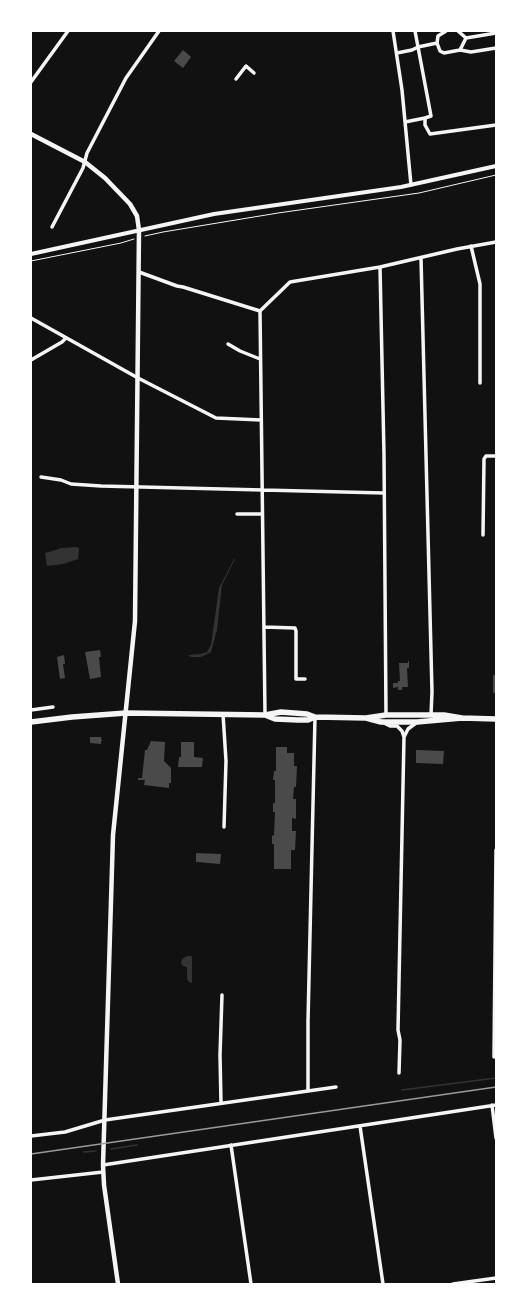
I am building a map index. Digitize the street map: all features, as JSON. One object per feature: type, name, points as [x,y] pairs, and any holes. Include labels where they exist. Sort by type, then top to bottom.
[{"type":"highway","points":[[31,722],[126,713],[265,715],[275,719],[298,720],[308,720],[314,717],[366,718],[386,714],[496,719]]},
{"type":"highway","points":[[366,718],[381,722],[417,722],[462,718]]},
{"type":"main road","points":[[31,134],[85,162],[105,178],[127,200],[137,216],[139,230],[135,621],[113,835],[103,1165],[104,1185],[118,1284]]},
{"type":"street","points":[[31,82],[68,31]]},
{"type":"street","points":[[52,227],[83,168],[87,153],[126,78],[159,31]]},
{"type":"street","points":[[393,31],[397,53],[411,185]]},
{"type":"street","points":[[405,122],[431,116],[415,31]]},
{"type":"street","points":[[446,31],[442,32],[438,36],[437,43],[440,51],[444,53],[460,50],[470,52],[496,48]]},
{"type":"street","points":[[458,31],[466,38]]},
{"type":"street","points":[[466,38],[496,33]]},
{"type":"street","points":[[460,50],[466,38]]},
{"type":"street","points":[[397,53],[437,43]]},
{"type":"street","points":[[236,79],[246,66],[254,73]]},
{"type":"street","points":[[425,118],[425,125],[430,134],[496,125]]},
{"type":"street","points":[[31,254],[233,211],[411,185],[496,166]]},
{"type":"street","points":[[265,715],[260,311],[290,282],[380,268],[471,246],[496,242]]},
{"type":"street","points":[[471,246],[480,284],[480,383]]},
{"type":"street","points":[[421,258],[432,692],[431,715]]},
{"type":"street","points":[[380,268],[386,714]]},
{"type":"street","points":[[139,272],[177,286],[260,311]]},
{"type":"street","points":[[31,318],[138,378],[216,418],[262,420]]},
{"type":"street","points":[[31,360],[62,342],[66,338]]},
{"type":"street","points":[[228,344],[240,351],[260,359]]},
{"type":"street","points":[[483,535],[484,459],[486,456],[496,456]]},
{"type":"street","points":[[41,478],[61,480],[71,484],[384,493]]},
{"type":"street","points":[[237,514],[262,514]]},
{"type":"street","points":[[264,627],[295,628],[296,679],[305,679]]},
{"type":"street","points":[[31,710],[53,707]]},
{"type":"street","points":[[223,714],[226,761],[224,827]]},
{"type":"street","points":[[308,1091],[314,717]]},
{"type":"street","points":[[381,722],[390,726],[397,726],[402,731],[404,737],[398,1030],[400,1040],[399,1073]]},
{"type":"street","points":[[404,737],[408,729],[417,722]]},
{"type":"street","points":[[494,1057],[496,850]]},
{"type":"street","points":[[221,1103],[220,1055],[222,995]]},
{"type":"street","points":[[31,1136],[65,1132],[105,1120],[336,1087]]},
{"type":"street","points":[[103,1165],[494,1105],[496,1138]]},
{"type":"street","points":[[360,1126],[383,1284]]},
{"type":"street","points":[[231,1145],[250,1284]]},
{"type":"street","points":[[31,1180],[103,1172]]},
{"type":"street","points":[[453,1284],[496,1278]]},
{"type":"path","points":[[144,237],[163,232],[278,213],[419,193],[496,175]]},
{"type":"path","points":[[31,261],[122,243],[133,239]]},
{"type":"shaded area","points":[[61,548],[79,548],[78,559],[63,564],[47,566],[45,553]]},
{"type":"shaded area","points":[[234,559],[222,585],[217,630],[211,652],[201,657],[191,657],[188,655],[207,652],[211,645],[219,588]]},
{"type":"shaded area","points":[[187,956],[192,956],[192,983],[187,979],[187,967],[183,966],[181,963],[182,959]]},
{"type":"building","points":[[183,50],[191,57],[183,68],[174,61]]},
{"type":"building","points":[[100,650],[101,657],[99,657],[101,677],[90,679],[85,652]]},
{"type":"building","points":[[64,655],[65,664],[63,664],[65,678],[60,679],[57,657]]},
{"type":"building","points":[[408,661],[409,668],[407,668],[408,687],[402,687],[402,690],[398,690],[398,687],[393,688],[393,683],[398,683],[398,681],[400,681],[399,663],[408,663]]},
{"type":"building","points":[[493,675],[496,675],[496,693],[493,693]]},
{"type":"building","points":[[90,737],[101,737],[101,744],[90,743]]},
{"type":"building","points":[[151,741],[165,742],[164,761],[171,768],[171,783],[169,783],[169,788],[144,785],[145,780],[138,780],[138,778],[142,778],[145,750],[147,750]]},
{"type":"building","points":[[181,742],[194,742],[194,757],[203,758],[202,767],[178,767],[179,757],[181,757]]},
{"type":"building","points":[[276,747],[287,747],[287,753],[294,753],[294,766],[297,766],[296,787],[294,787],[293,799],[296,799],[296,819],[292,818],[292,831],[296,831],[295,850],[291,850],[291,869],[274,869],[274,844],[272,844],[272,835],[274,836],[275,812],[273,812],[273,803],[275,803],[275,780],[273,780],[274,771],[276,771]]},
{"type":"building","points":[[416,750],[444,751],[443,764],[416,763]]},
{"type":"building","points":[[196,853],[221,854],[220,864],[196,862]]},
{"type":"waterway","points":[[402,1090],[496,1078]]},
{"type":"waterway","points":[[111,1149],[137,1145]]},
{"type":"waterway","points":[[84,1152],[96,1151]]},
{"type":"railway","points":[[31,1154],[496,1087]]}]
